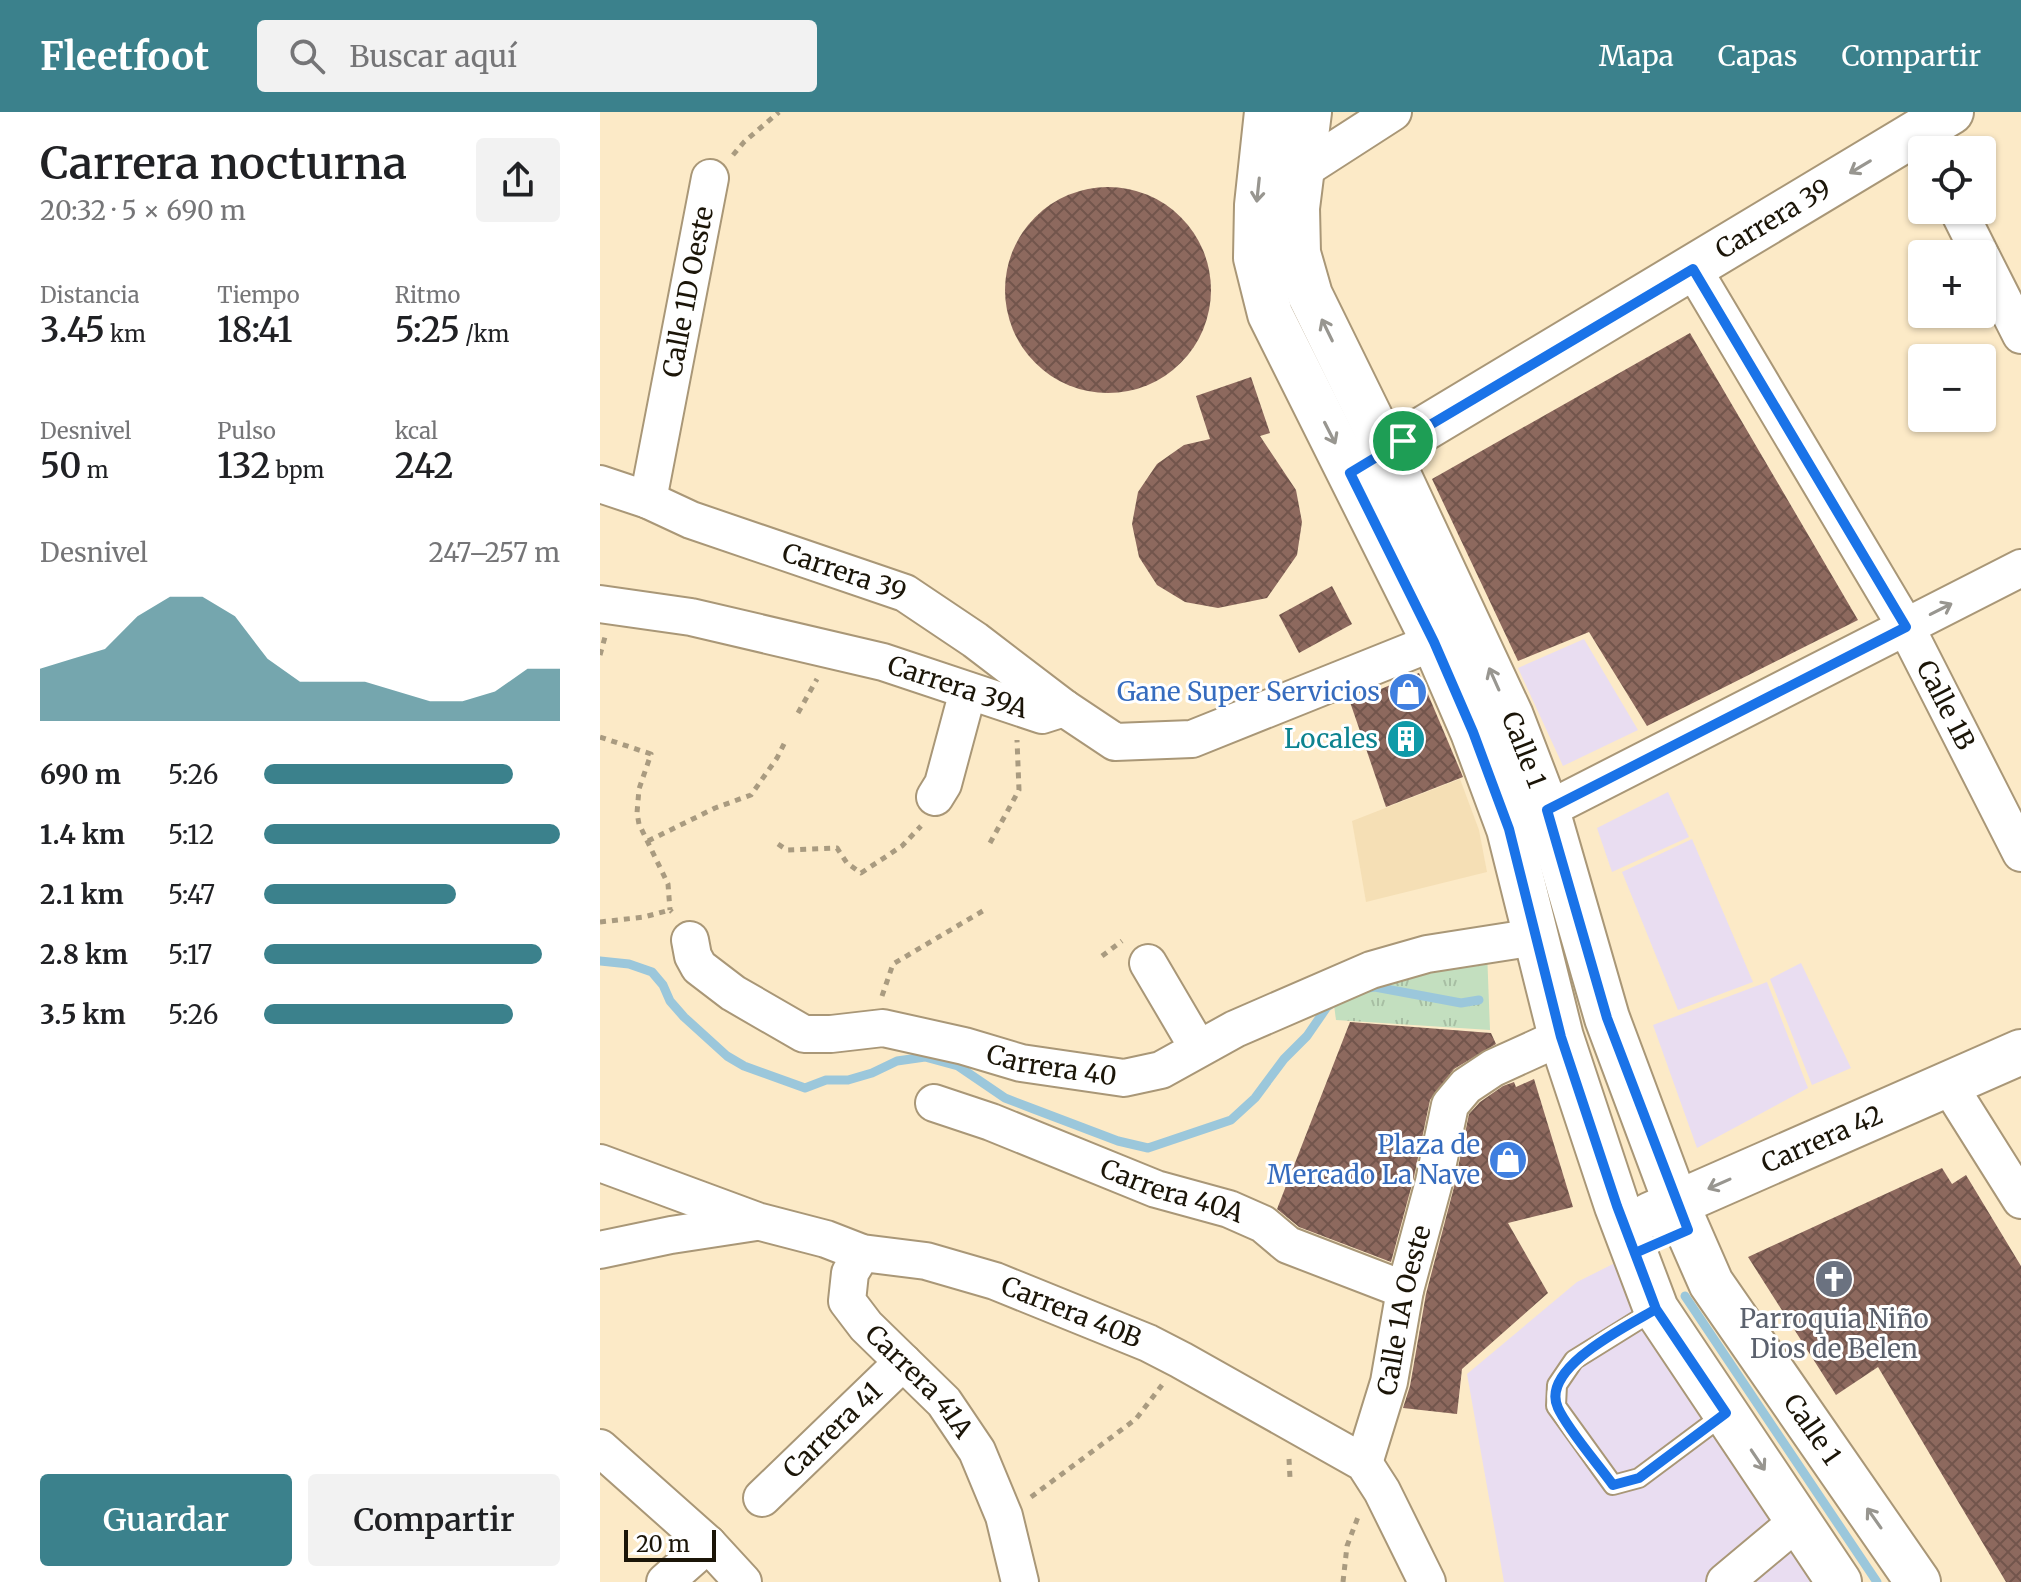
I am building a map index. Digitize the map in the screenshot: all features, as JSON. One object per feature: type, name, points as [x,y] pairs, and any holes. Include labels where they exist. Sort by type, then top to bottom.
[{"type":"main road","name":"Calle 1","points":[[1267,112],[1257,205],[1256,258],[1270,314],[1468,621],[1511,716],[1547,810],[1607,1018],[1682,1216],[1711,1283],[1918,1582]]},
{"type":"main road","name":"Calle 1","points":[[1309,112],[1297,208],[1298,253],[1368,462],[1434,642],[1473,732],[1509,829],[1561,1037],[1630,1240],[1656,1309],[1839,1582]]},
{"type":"main road","name":"Carrera 39","points":[[1368,462],[1932,131]]},
{"type":"main road","name":"Carrera 42","points":[[1630,1240],[1955,1097],[2021,1052]]},
{"type":"main road","name":"Carrera 42","points":[[1955,1097],[2021,1085]]},
{"type":"street","points":[[1303,170],[1393,112]]},
{"type":"street","name":"Calle 1D Oeste","points":[[648,500],[710,178]]},
{"type":"street","name":"Calle 1B","points":[[1693,269],[1906,627],[2021,853]]},
{"type":"street","points":[[1996,286],[2021,335]]},
{"type":"street","name":"Carrera 39","points":[[600,484],[648,500],[691,520],[905,593],[975,640],[1064,708]]},
{"type":"street","points":[[1547,810],[2021,568]]},
{"type":"street","name":"Carrera 39A","points":[[600,604],[707,620],[883,662],[1042,715],[1064,708],[1115,742],[1192,739],[1434,642]]},
{"type":"street","points":[[935,797],[943,784],[968,691]]},
{"type":"street","name":"Carrera 40","points":[[690,940],[699,967],[733,993],[804,1034],[883,1028],[964,1046],[1021,1063],[1124,1078],[1161,1070],[1198,1048],[1282,1007],[1371,970],[1427,954],[1536,937]]},
{"type":"street","points":[[1148,963],[1198,1048]]},
{"type":"street","name":"Calle 1A Oeste","points":[[1373,1477],[1405,1290],[1434,1182],[1450,1105],[1466,1086],[1493,1068],[1561,1037]]},
{"type":"street","points":[[1955,1097],[2021,1200]]},
{"type":"street","name":"Carrera 40A","points":[[934,1103],[991,1122],[1156,1189],[1229,1209],[1263,1224],[1288,1245],[1405,1290]]},
{"type":"street","name":"Carrera 40B","points":[[600,1163],[757,1221],[826,1239],[862,1253],[926,1261],[995,1281],[1148,1343],[1373,1477]]},
{"type":"street","name":"Carrera 40B","points":[[600,1250],[757,1221]]},
{"type":"street","name":"Carrera 41A","points":[[862,1253],[850,1273],[847,1301],[866,1326],[944,1402],[977,1451],[1004,1516],[1020,1582]]},
{"type":"street","name":"Carrera 41","points":[[762,1498],[903,1362]]},
{"type":"street","points":[[600,1448],[708,1544],[743,1582]]},
{"type":"street","points":[[1373,1477],[1427,1582]]},
{"type":"street","points":[[1725,1582],[1798,1521]]},
{"type":"street","points":[[665,1582],[708,1544]]},
{"type":"lane","points":[[1656,1309],[1574,1360],[1557,1385],[1556,1406],[1613,1485],[1639,1478],[1726,1413]]},
{"type":"path","name":"Calle 1D Oeste","points":[[710,178],[726,165],[744,142],[779,112]]},
{"type":"path","points":[[990,843],[1019,790],[1016,707]]},
{"type":"path","points":[[600,737],[651,754],[639,789],[637,813],[668,884],[670,910],[690,940]]},
{"type":"path","points":[[648,841],[715,808],[751,795],[785,742]]},
{"type":"path","points":[[778,844],[787,850],[837,848],[847,863],[861,873],[902,846],[920,827],[935,797]]},
{"type":"path","points":[[883,1028],[879,1008],[893,964],[986,909]]},
{"type":"path","points":[[600,922],[644,917],[670,910]]},
{"type":"path","points":[[1004,1516],[1136,1419],[1181,1360]]},
{"type":"path","points":[[1343,1582],[1347,1546],[1373,1477]]},
{"type":"shaded area","points":[[1584,639],[1638,730],[1563,766],[1518,668]]},
{"type":"shaded area","points":[[1460,779],[1479,830],[1487,872],[1366,902],[1352,821]]},
{"type":"shaded area","points":[[1668,792],[1689,837],[1612,872],[1597,828]]},
{"type":"shaded area","points":[[1692,839],[1753,982],[1678,1010],[1622,872]]},
{"type":"shaded area","points":[[1801,963],[1851,1068],[1812,1085],[1770,979]]},
{"type":"shaded area","points":[[1767,982],[1808,1088],[1697,1148],[1653,1025]]},
{"type":"shaded area","points":[[1635,1253],[1839,1582],[1504,1582],[1467,1374],[1577,1282]]},
{"type":"green space","points":[[1487,951],[1490,1030],[1336,1020],[1332,990]]},
{"type":"building","points":[[1108,187],[1147,195],[1181,217],[1203,251],[1211,290],[1203,329],[1181,363],[1147,385],[1108,393],[1069,385],[1035,363],[1013,329],[1005,290],[1013,251],[1035,217],[1069,195]]},
{"type":"building","points":[[1690,333],[1858,620],[1647,726],[1589,632],[1518,661],[1432,479]]},
{"type":"building","points":[[1251,377],[1270,433],[1260,436],[1296,490],[1302,522],[1297,555],[1267,598],[1218,608],[1185,602],[1157,585],[1139,557],[1132,524],[1138,492],[1157,464],[1184,445],[1210,439],[1196,396]]},
{"type":"building","points":[[1332,586],[1352,624],[1299,653],[1279,615]]},
{"type":"building","name":"Locales","points":[[1419,673],[1463,777],[1386,807],[1350,702]]},
{"type":"building","points":[[1350,1022],[1491,1033],[1496,1044],[1454,1069],[1430,1100],[1414,1177],[1391,1262],[1299,1227],[1277,1209]]},
{"type":"building","points":[[1534,1079],[1573,1207],[1508,1223],[1548,1293],[1462,1369],[1457,1414],[1403,1408],[1410,1386],[1426,1294],[1469,1114],[1503,1086],[1514,1082],[1516,1087]]},
{"type":"building","points":[[1942,1168],[1952,1184],[1966,1175],[2021,1266],[2021,1582],[2006,1582],[1878,1367],[1836,1395],[1748,1257]]},
{"type":"waterway","points":[[600,961],[629,964],[652,972],[684,1017],[727,1056],[744,1066],[805,1088],[826,1080],[848,1080],[872,1073],[897,1061],[925,1057],[958,1066],[1005,1098],[1118,1141],[1148,1148],[1231,1120],[1255,1098],[1333,1003]]},
{"type":"waterway","points":[[1368,988],[1461,1003],[1479,1000]]},
{"type":"waterway","points":[[1685,1296],[1877,1582]]},
{"type":"place","name":"Gane Super Servicios","points":[[1408,692]]},
{"type":"place","name":"Locales","points":[[1406,739]]},
{"type":"place","name":"Plaza de Mercado La Nave","points":[[1508,1160]]},
{"type":"place","name":"Parroquia Niño Dios de Belen","points":[[1834,1279]]},
{"type":"route","points":[[1403,441],[1350,473],[1434,642],[1473,732],[1509,829],[1561,1037],[1617,1206],[1656,1309],[1726,1413],[1639,1478],[1613,1485],[1556,1406],[1557,1385],[1574,1360],[1656,1309],[1635,1253],[1688,1230],[1607,1018],[1547,810],[1906,627],[1693,269],[1403,441]]}]
